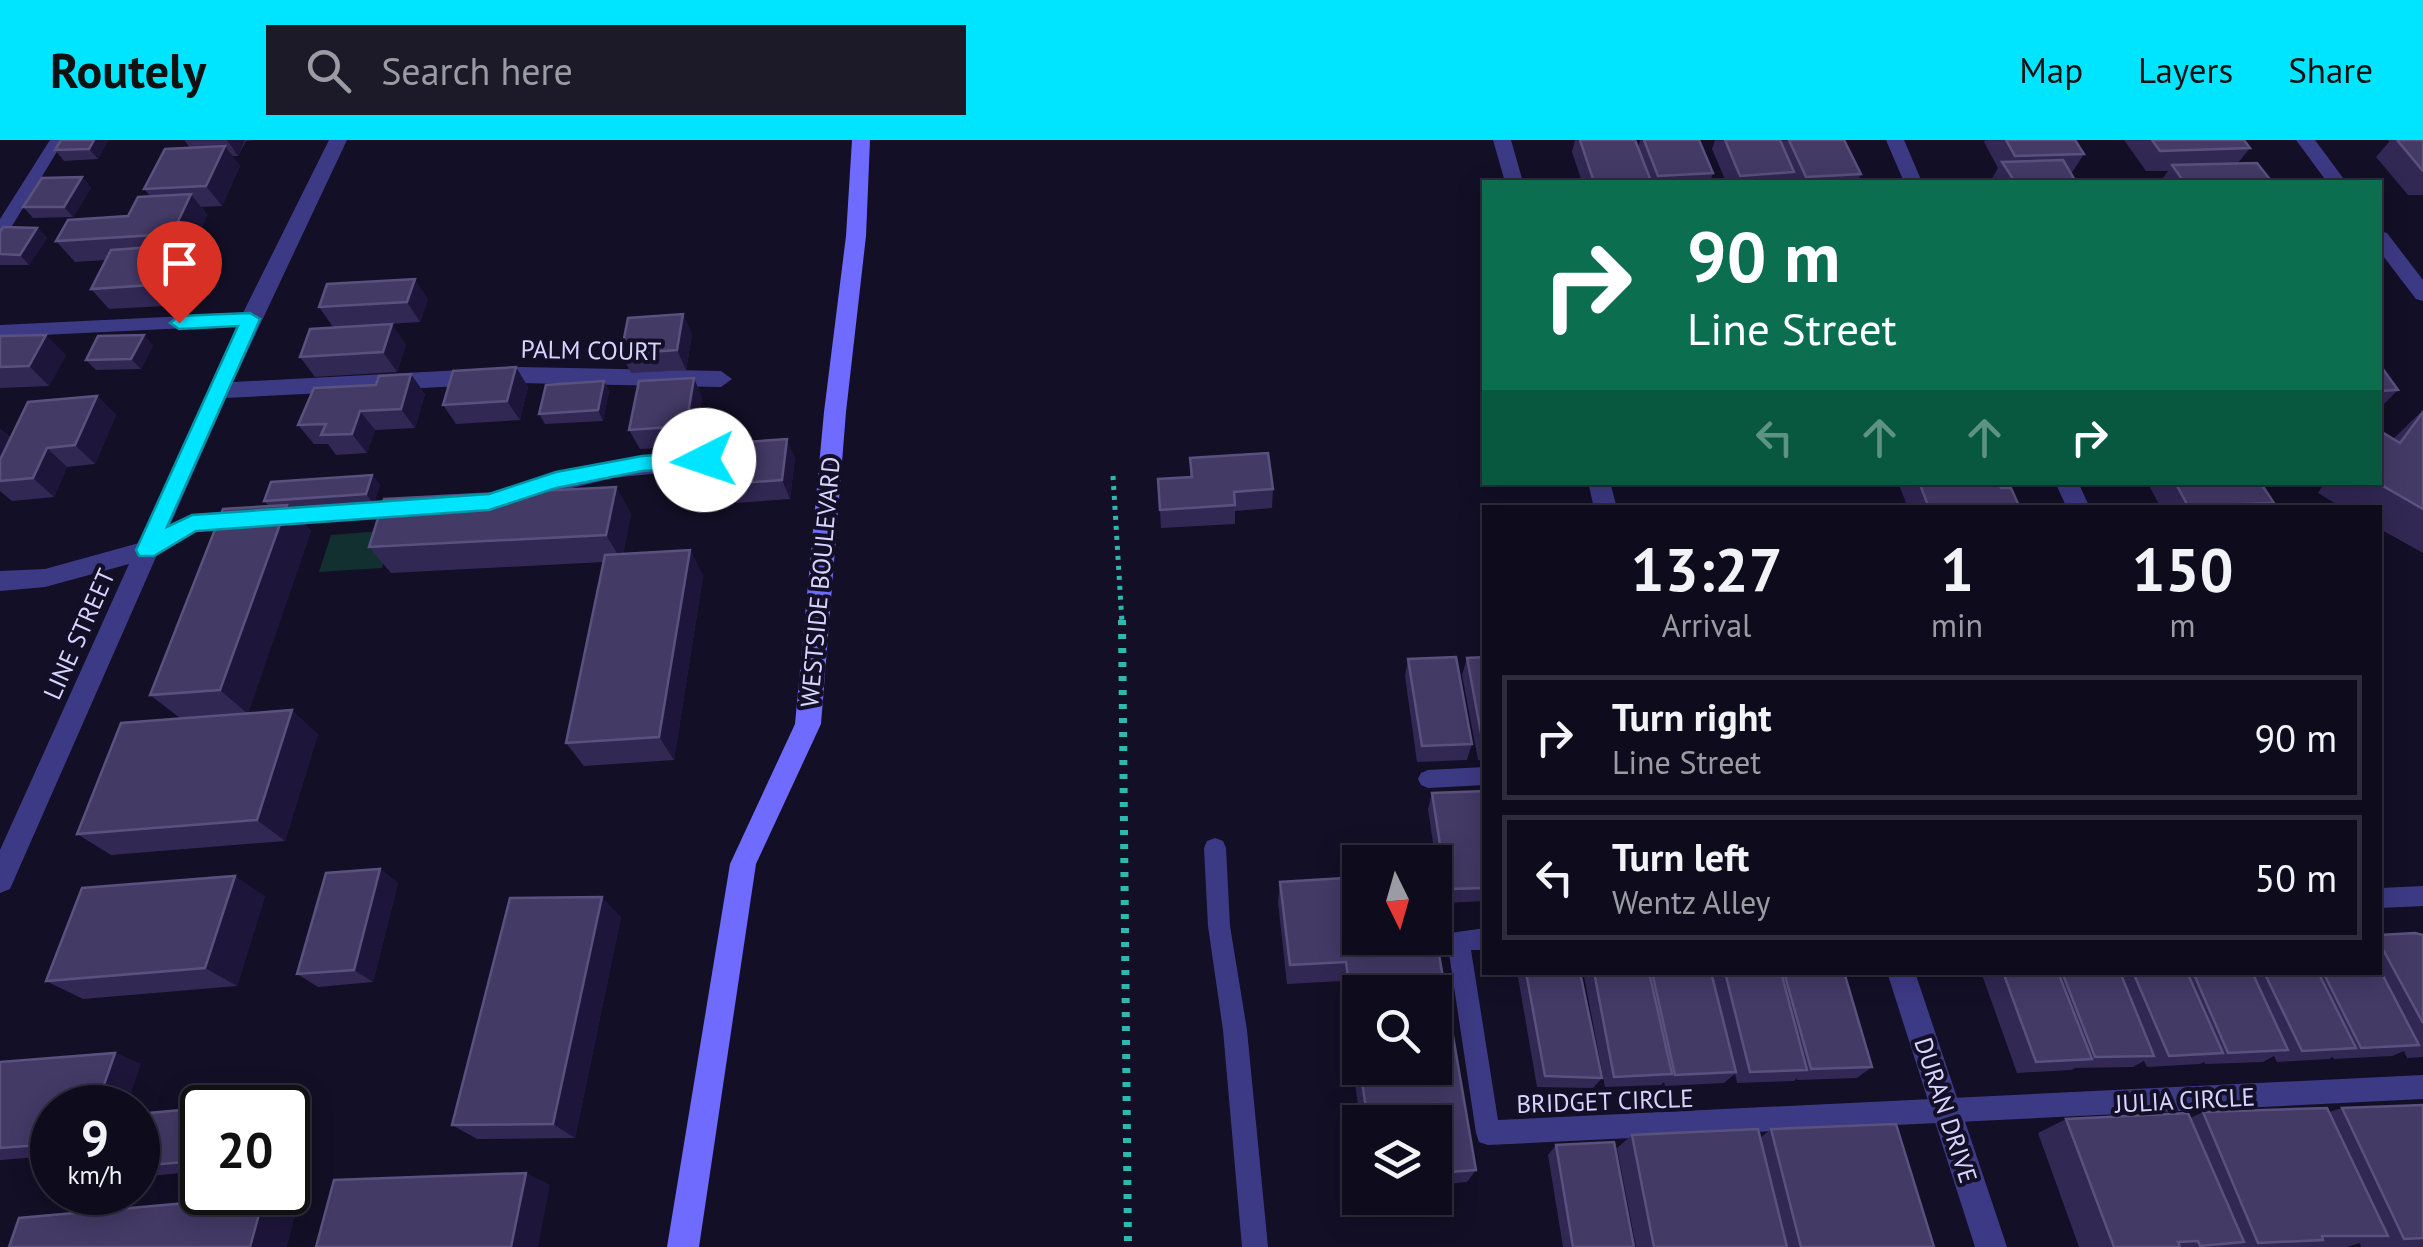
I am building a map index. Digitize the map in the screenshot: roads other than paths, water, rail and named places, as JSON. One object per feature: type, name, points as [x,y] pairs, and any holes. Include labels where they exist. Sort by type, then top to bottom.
[{"type":"street","name":"LINE STREET","points":[[0,880],[250,319],[338,140]]},
{"type":"street","name":"WESTSIDE BOULEVARD","points":[[684,1247],[742,864],[808,724],[862,140]]},
{"type":"street","points":[[1502,140],[1513,180]]},
{"type":"street","points":[[1896,140],[1912,180]]},
{"type":"street","points":[[2304,140],[2335,180]]},
{"type":"street","points":[[2382,241],[2423,294]]},
{"type":"street","name":"PALM COURT","points":[[221,390],[519,375],[720,379]]},
{"type":"street","points":[[0,580],[58,575],[146,550]]},
{"type":"street","name":"DURAN DRIVE","points":[[1902,975],[1991,1247]]},
{"type":"lane","points":[[0,232],[57,140]]},
{"type":"lane","points":[[0,331],[250,319]]},
{"type":"lane","points":[[470,504],[489,502],[556,480],[642,464],[734,458]]},
{"type":"lane","points":[[146,550],[192,523],[432,506]]},
{"type":"lane","points":[[1428,779],[1482,776]]},
{"type":"lane","points":[[1215,848],[1219,926],[1235,1030],[1255,1247]]},
{"type":"lane","points":[[2382,898],[2423,896]]},
{"type":"lane","name":"BRIDGET CIRCLE","points":[[1482,939],[1458,940],[1488,1133],[1946,1114]]},
{"type":"lane","name":"JULIA CIRCLE","points":[[1946,1114],[2423,1088]]}]
